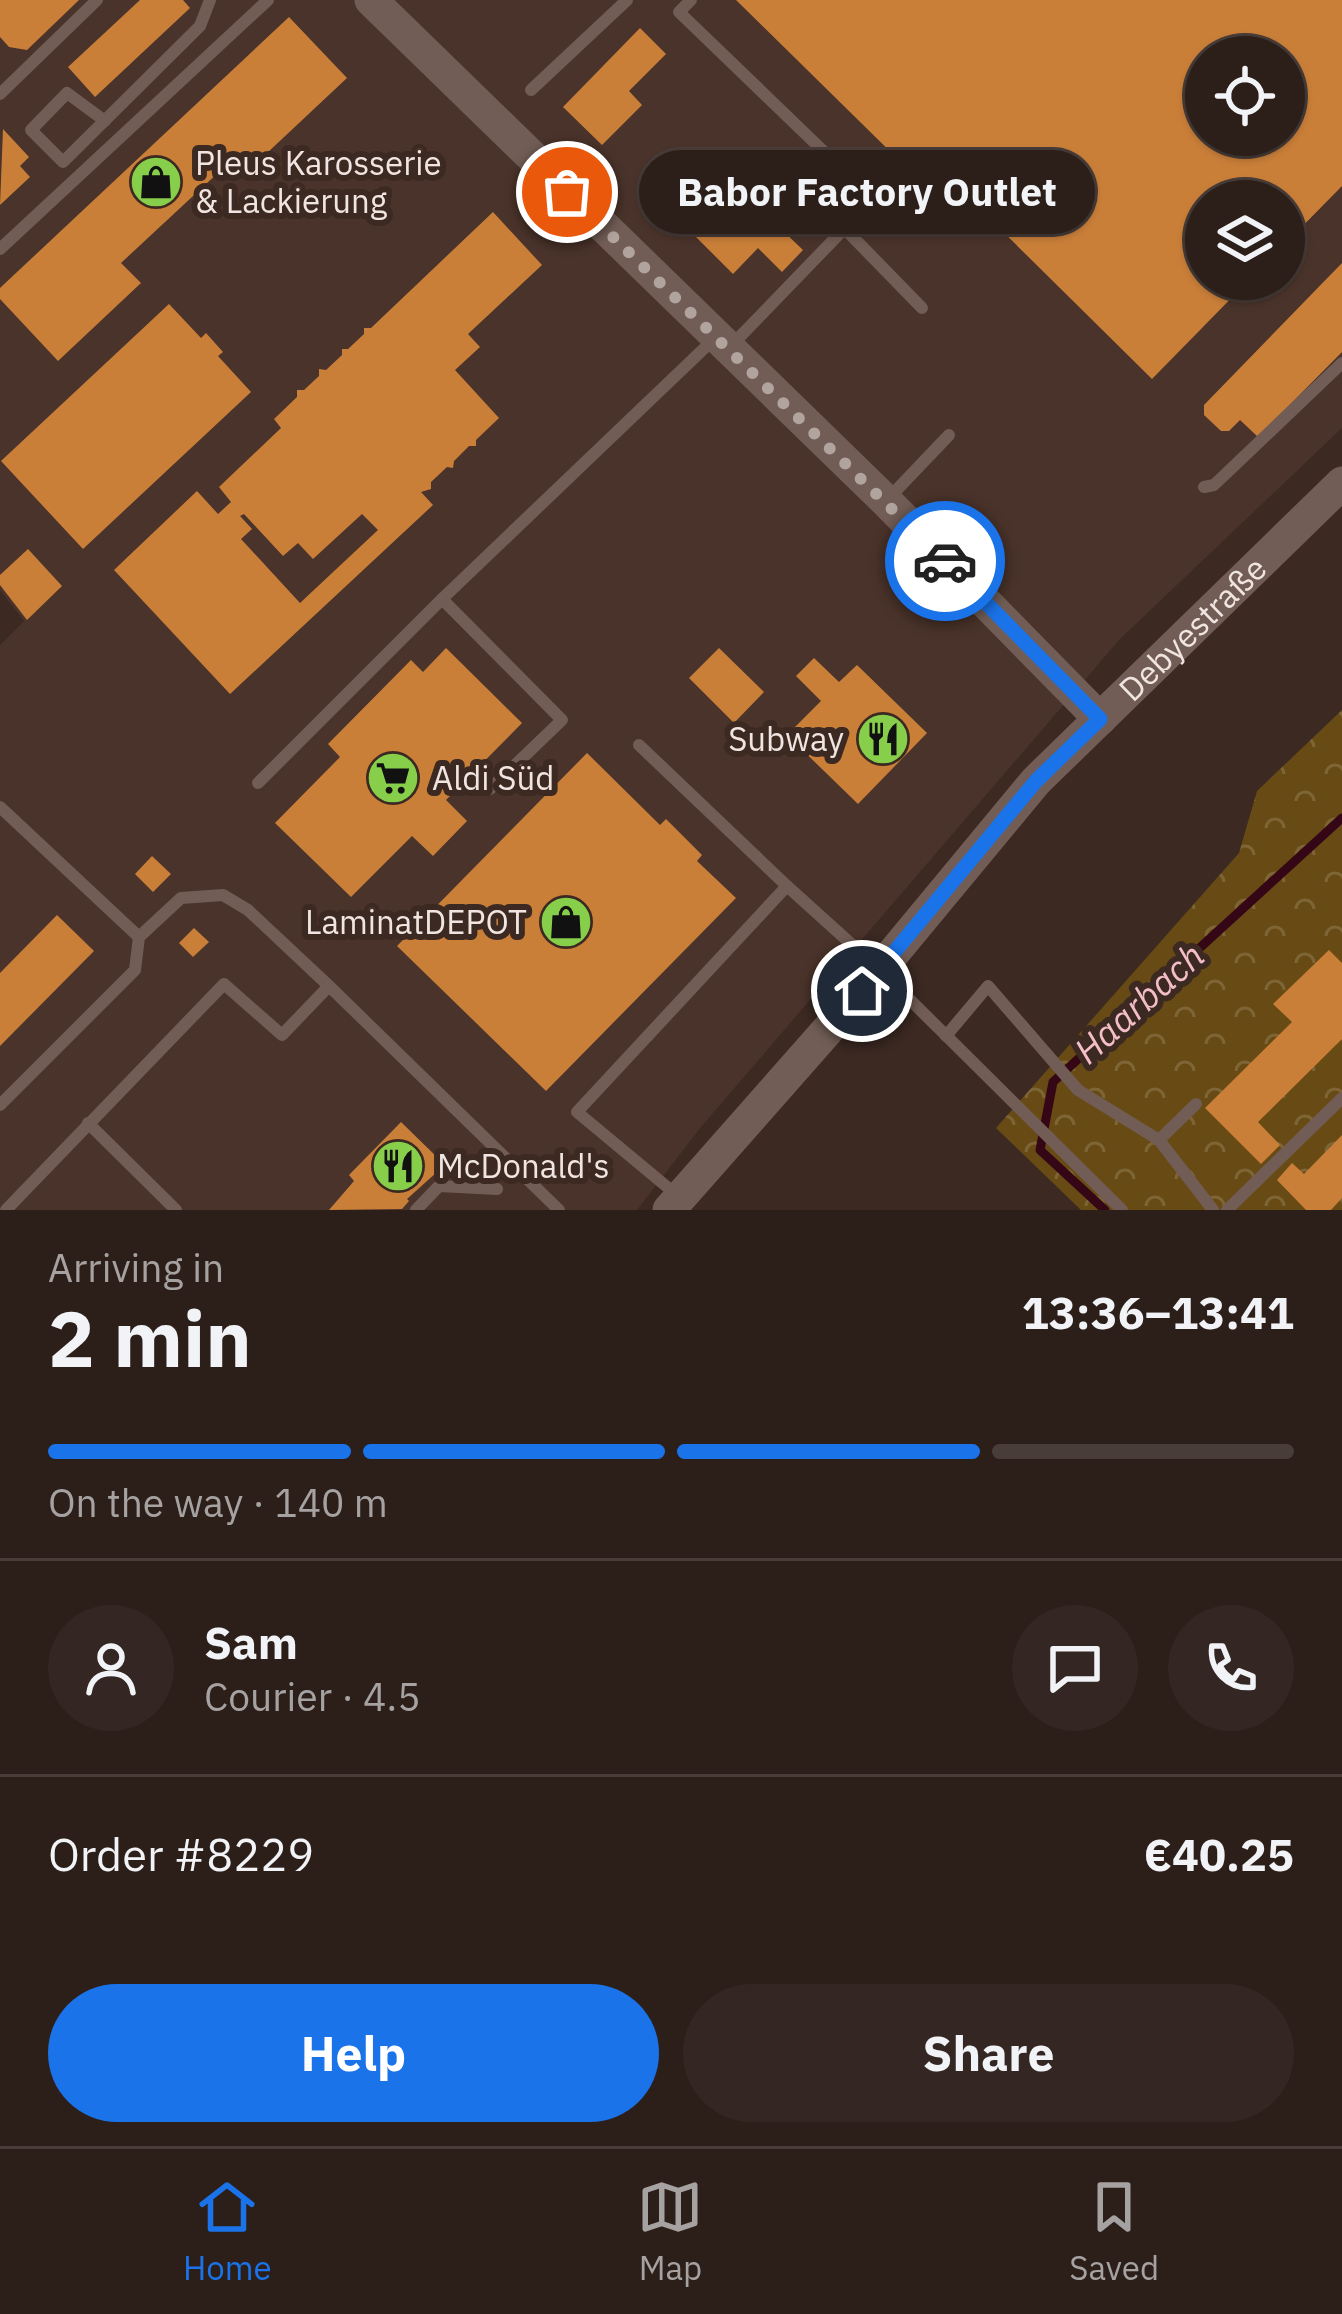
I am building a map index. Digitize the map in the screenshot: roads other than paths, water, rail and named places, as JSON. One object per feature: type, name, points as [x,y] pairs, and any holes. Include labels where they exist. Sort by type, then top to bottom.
[{"type":"street","points":[[371,0],[886,501],[1100,719]]},
{"type":"street","name":"Debyestraße","points":[[674,1203],[880,970],[1036,781],[1342,483]]},
{"type":"lane","points":[[0,94],[97,0]]},
{"type":"lane","points":[[105,122],[67,93],[31,130],[63,162],[105,122],[200,26],[210,0]]},
{"type":"lane","points":[[0,249],[268,0]]},
{"type":"lane","points":[[531,90],[627,0]]},
{"type":"lane","points":[[258,783],[442,599],[873,199],[679,12],[691,0]]},
{"type":"lane","points":[[845,229],[922,308]]},
{"type":"lane","points":[[1204,487],[1214,485],[1342,363]]},
{"type":"lane","points":[[886,501],[949,435]]},
{"type":"lane","points":[[442,599],[562,720],[490,789]]},
{"type":"lane","points":[[639,745],[880,970],[1122,1210]]},
{"type":"lane","points":[[0,807],[139,937]]},
{"type":"lane","points":[[674,1203],[578,1112],[787,886]]},
{"type":"lane","points":[[0,1106],[134,970],[139,937],[181,898],[223,895],[248,910],[559,1210]]},
{"type":"lane","points":[[6,1210],[224,984],[282,1035],[329,986]]},
{"type":"lane","points":[[946,1036],[988,986],[1078,1090],[1160,1140],[1213,1210]]},
{"type":"lane","points":[[1227,1210],[1342,1098]]},
{"type":"lane","points":[[1160,1140],[1196,1104]]},
{"type":"lane","points":[[88,1123],[176,1210]]},
{"type":"lane","points":[[416,1210],[440,1186],[497,1190]]},
{"type":"waterway","name":"Haarbach","points":[[1105,1210],[1040,1150],[1053,1082],[1342,818]]},
{"type":"place","name":"Pleus Karosserie & Lackierung","points":[[156,182]]},
{"type":"place","name":"Babor Factory Outlet","points":[[567,192]]},
{"type":"place","name":"Subway","points":[[883,739]]},
{"type":"place","name":"Aldi Süd","points":[[393,778]]},
{"type":"place","name":"LaminatDEPOT","points":[[566,922]]},
{"type":"place","name":"McDonald's","points":[[398,1166]]}]
